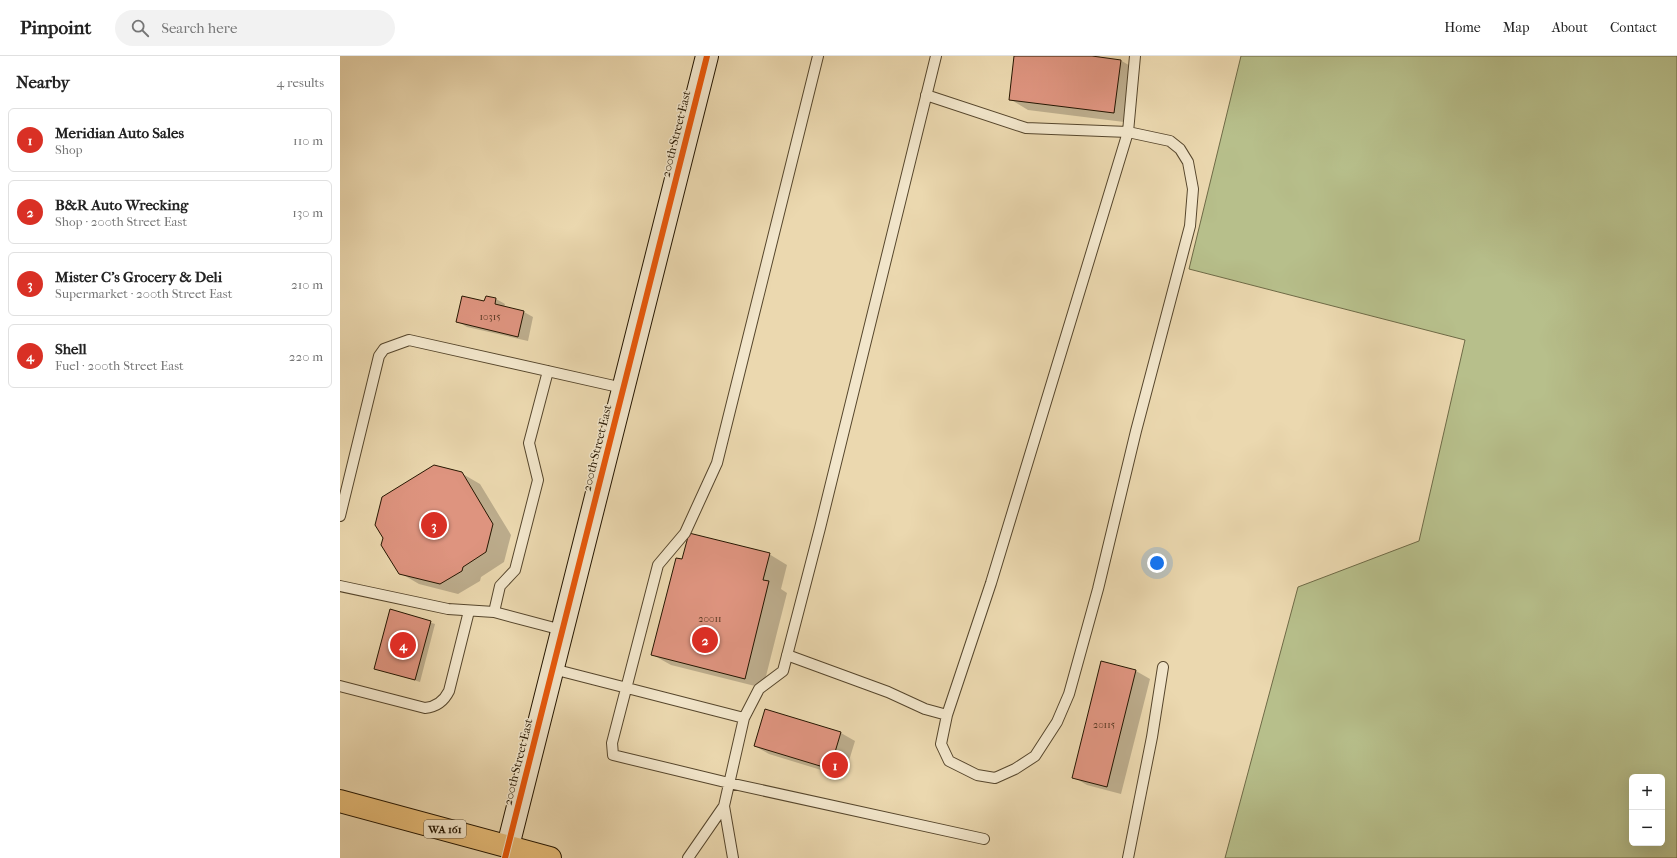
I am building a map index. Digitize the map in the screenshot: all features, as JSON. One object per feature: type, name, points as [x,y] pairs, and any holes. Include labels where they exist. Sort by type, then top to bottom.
[{"type":"main road","name":"WA 161","points":[[340,801],[550,858]]},
{"type":"street","name":"200th Street East","points":[[508,846],[707,56]]},
{"type":"lane","points":[[818,56],[717,463],[685,533],[658,565],[612,743],[613,755],[729,783],[984,839]]},
{"type":"lane","points":[[688,858],[724,806],[744,718],[759,689],[783,671],[820,528],[936,56]]},
{"type":"lane","points":[[926,95],[1026,128],[1128,132],[1170,141],[1180,149],[1188,162],[1193,189],[1190,226],[1136,432],[1098,589],[1069,694],[1057,722],[1035,756],[995,778],[977,775],[949,761],[941,744],[947,715],[993,575],[1128,132],[1135,56]]},
{"type":"lane","points":[[340,516],[378,356],[384,349],[409,340],[623,388]]},
{"type":"lane","points":[[494,612],[500,586],[514,570],[538,480],[529,443],[548,372]]},
{"type":"lane","points":[[340,586],[448,609],[494,612],[562,630]]},
{"type":"lane","points":[[340,686],[425,708],[432,707],[445,698],[448,691],[469,610]]},
{"type":"lane","points":[[787,655],[888,692],[925,709],[947,715]]},
{"type":"lane","points":[[1128,858],[1152,737],[1163,667]]},
{"type":"lane","points":[[553,669],[744,718]]},
{"type":"lane","points":[[724,806],[734,858]]},
{"type":"green space","points":[[1241,56],[1677,56],[1677,858],[1225,858],[1298,587],[1419,541],[1465,340],[1189,269]]},
{"type":"building","points":[[1014,56],[1092,56],[1121,60],[1114,113],[1009,100]]},
{"type":"building","points":[[462,296],[484,301],[486,296],[496,298],[495,304],[524,311],[518,337],[456,322]]},
{"type":"building","points":[[434,465],[462,472],[493,524],[486,552],[463,567],[462,571],[440,584],[399,574],[381,545],[383,538],[375,525],[382,497]]},
{"type":"building","points":[[689,533],[770,553],[763,580],[769,581],[745,679],[651,655],[676,558],[682,559]]},
{"type":"building","points":[[390,609],[431,621],[415,680],[374,669]]},
{"type":"building","points":[[1101,661],[1136,670],[1107,787],[1072,778]]},
{"type":"building","points":[[765,709],[841,732],[830,769],[754,746]]},
{"type":"cycle path","points":[[505,858],[707,56]]},
{"type":"place","name":"Mister C's Grocery & Deli","points":[[434,525]]},
{"type":"place","name":"B&R Auto Wrecking","points":[[705,640]]},
{"type":"place","name":"Shell","points":[[403,645]]},
{"type":"place","name":"Meridian Auto Sales","points":[[835,765]]}]
